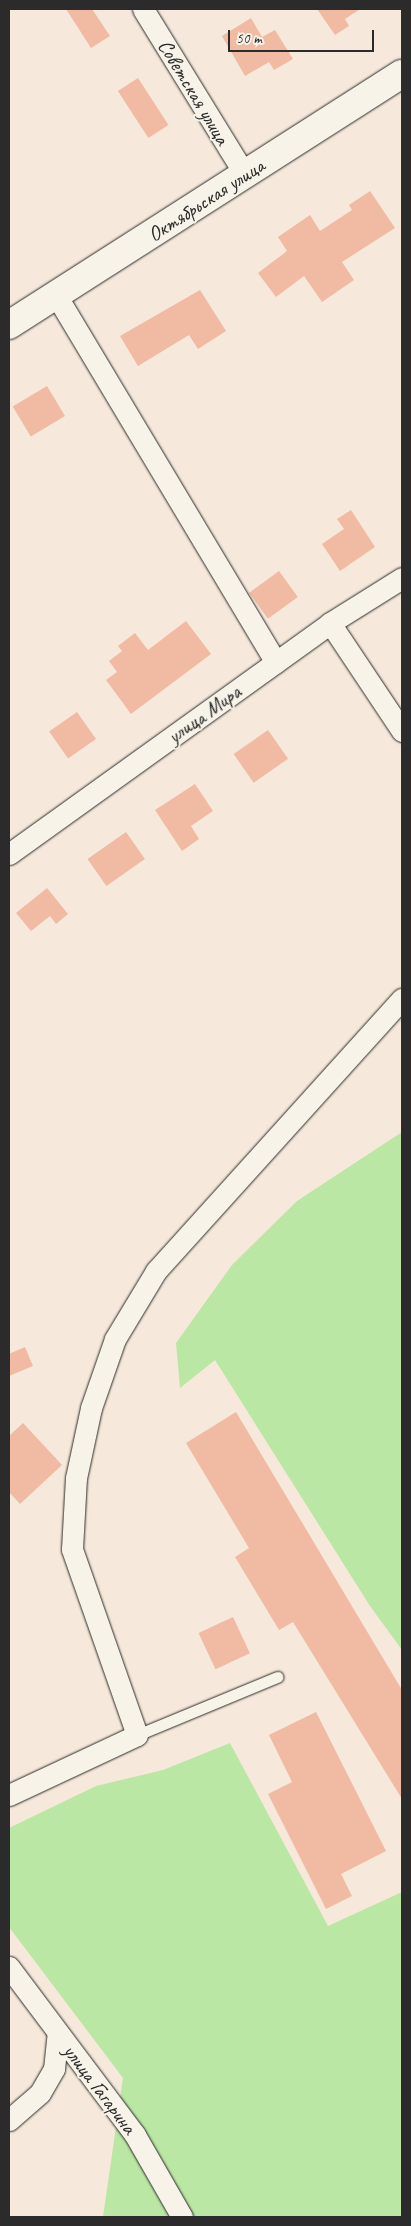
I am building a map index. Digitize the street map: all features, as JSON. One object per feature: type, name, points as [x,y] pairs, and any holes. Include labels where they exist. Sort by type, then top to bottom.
[{"type":"street","name":"Советская улица","points":[[143,9],[244,175]]},
{"type":"street","name":"Октябрьская улица","points":[[10,320],[56,296],[402,74]]},
{"type":"street","points":[[56,296],[276,662]]},
{"type":"street","name":"улица Мира","points":[[9,854],[330,623],[402,578]]},
{"type":"street","points":[[330,623],[402,731]]},
{"type":"street","points":[[9,1795],[137,1736],[72,1550],[76,1478],[91,1408],[115,1339],[156,1271],[402,999]]},
{"type":"street","name":"улица Гагарина","points":[[9,1967],[135,2135],[182,2217]]},
{"type":"street","points":[[9,2120],[40,2093],[54,2069],[58,2033]]},
{"type":"lane","points":[[137,1736],[277,1677]]},
{"type":"green space","points":[[402,1132],[402,1650],[370,1606],[215,1360],[180,1388],[176,1343],[232,1265],[297,1201]]},
{"type":"green space","points":[[230,1743],[328,1926],[402,1892],[402,2217],[103,2217],[123,2078],[9,1927],[9,1828],[96,1786],[163,1770]]},
{"type":"building","points":[[66,9],[92,9],[110,36],[91,48]]},
{"type":"building","points":[[317,9],[360,9],[345,19],[349,26],[335,35]]},
{"type":"building","points":[[251,18],[262,37],[275,30],[293,59],[274,70],[269,62],[245,76],[222,36]]},
{"type":"building","points":[[138,78],[168,125],[148,138],[118,91]]},
{"type":"building","points":[[370,191],[395,228],[342,262],[354,280],[322,302],[304,276],[276,297],[258,273],[287,251],[278,237],[310,215],[320,231],[352,210],[349,205]]},
{"type":"building","points":[[200,290],[226,331],[198,349],[189,335],[138,366],[120,336]]},
{"type":"building","points":[[47,386],[65,416],[31,437],[13,407]]},
{"type":"building","points":[[351,510],[375,547],[340,571],[322,544],[344,529],[337,519]]},
{"type":"building","points":[[279,571],[298,597],[268,619],[249,593]]},
{"type":"building","points":[[186,621],[211,654],[131,714],[106,680],[117,672],[109,661],[122,651],[118,646],[135,633],[148,650]]},
{"type":"building","points":[[77,712],[96,739],[68,759],[49,732]]},
{"type":"building","points":[[268,730],[288,759],[254,783],[234,754]]},
{"type":"building","points":[[195,784],[213,811],[191,826],[199,839],[182,851],[155,810]]},
{"type":"building","points":[[126,832],[145,859],[106,886],[87,859]]},
{"type":"building","points":[[47,888],[68,914],[56,924],[50,916],[31,931],[16,913]]},
{"type":"building","points":[[25,1347],[33,1366],[9,1376],[9,1354]]},
{"type":"building","points":[[236,1412],[402,1690],[402,1799],[293,1622],[279,1630],[235,1557],[249,1548],[186,1443]]},
{"type":"building","points":[[23,1423],[62,1465],[20,1504],[9,1492],[9,1436]]},
{"type":"building","points":[[233,1617],[250,1653],[215,1669],[199,1633]]},
{"type":"building","points":[[316,1712],[386,1851],[341,1874],[352,1896],[326,1909],[268,1794],[292,1782],[269,1735]]}]
